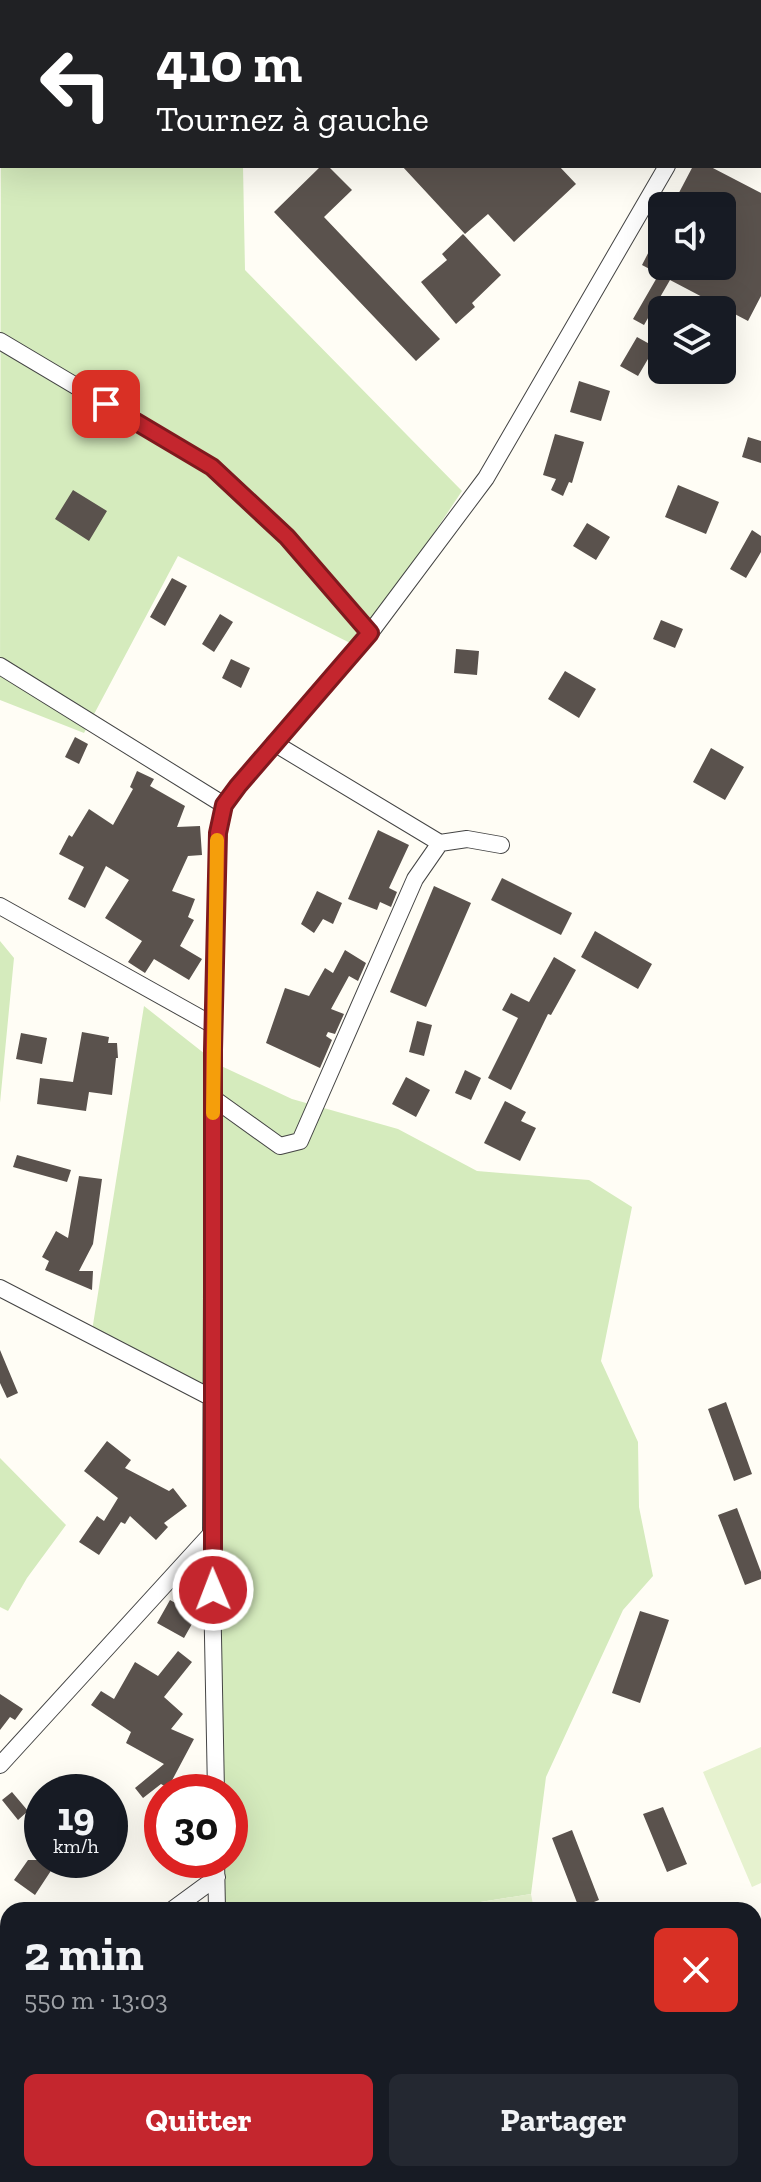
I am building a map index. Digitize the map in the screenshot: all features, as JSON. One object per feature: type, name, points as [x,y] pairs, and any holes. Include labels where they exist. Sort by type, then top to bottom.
[{"type":"street","points":[[216,1774],[211,1534],[213,1025],[218,833],[224,805],[370,633],[486,478],[666,168]]},
{"type":"street","points":[[0,341],[212,467],[287,537],[370,633]]},
{"type":"street","points":[[2,673],[224,805]]},
{"type":"street","points":[[274,743],[440,843],[467,839],[501,845]]},
{"type":"street","points":[[213,1098],[280,1146],[300,1141],[415,879],[440,843]]},
{"type":"street","points":[[0,906],[213,1025]]},
{"type":"street","points":[[0,1288],[212,1398]]},
{"type":"street","points":[[0,1765],[211,1534]]},
{"type":"street","points":[[180,1902],[206,1878]]},
{"type":"street","points":[[216,1878],[217,1902]]},
{"type":"green space","points":[[1,168],[243,168],[245,270],[462,491],[358,647],[178,556],[84,733],[0,700]]},
{"type":"green space","points":[[0,941],[14,958],[0,1103]]},
{"type":"green space","points":[[144,1006],[219,1065],[292,1099],[398,1129],[477,1171],[589,1180],[632,1207],[601,1361],[638,1442],[639,1507],[653,1576],[623,1610],[546,1777],[531,1894],[481,1902],[220,1902],[219,1878],[248,1878],[248,1774],[214,1774],[204,1397],[92,1331]]},
{"type":"green space","points":[[0,1458],[66,1525],[27,1578],[8,1611],[0,1607]]},
{"type":"green space","points":[[761,1747],[761,1883],[752,1887],[703,1772]]},
{"type":"green space","points":[[531,1894],[532,1902],[481,1902]]},
{"type":"building","points":[[319,168],[330,168],[352,190],[324,217],[440,339],[416,361],[274,212]]},
{"type":"building","points":[[404,168],[561,168],[576,184],[514,242],[488,214],[465,234]]},
{"type":"building","points":[[692,168],[713,168],[761,193],[761,296],[748,321],[736,315],[736,296],[700,296],[670,280],[736,280],[736,192],[679,192]]},
{"type":"building","points":[[463,234],[501,275],[472,303],[475,307],[456,324],[421,282],[447,260],[442,254]]},
{"type":"building","points":[[648,253],[648,268],[642,265]]},
{"type":"building","points":[[656,280],[670,280],[661,296],[648,296],[648,318],[644,325],[633,319]]},
{"type":"building","points":[[637,337],[648,343],[648,359],[638,376],[620,366]]},
{"type":"building","points":[[579,381],[610,391],[601,421],[570,412]]},
{"type":"building","points":[[555,434],[584,442],[572,483],[569,482],[563,496],[551,490],[556,479],[543,475]]},
{"type":"building","points":[[748,437],[761,441],[761,463],[742,457]]},
{"type":"building","points":[[678,485],[719,502],[706,534],[665,517]]},
{"type":"building","points":[[73,490],[107,511],[89,541],[55,519]]},
{"type":"building","points":[[587,523],[610,537],[596,560],[573,546]]},
{"type":"building","points":[[752,530],[761,536],[761,552],[746,578],[730,569]]},
{"type":"building","points":[[172,578],[187,586],[165,626],[150,617]]},
{"type":"building","points":[[220,614],[233,622],[214,652],[202,644]]},
{"type":"building","points":[[661,620],[683,629],[675,648],[653,639]]},
{"type":"building","points":[[456,649],[479,651],[477,675],[454,673]]},
{"type":"building","points":[[231,659],[250,668],[241,688],[222,678]]},
{"type":"building","points":[[565,671],[596,689],[579,718],[548,699]]},
{"type":"building","points":[[75,737],[88,744],[79,764],[65,757]]},
{"type":"building","points":[[711,748],[744,767],[725,800],[693,782]]},
{"type":"building","points":[[137,771],[154,779],[150,786],[185,806],[177,827],[200,826],[202,855],[188,856],[172,891],[195,899],[188,917],[194,920],[180,946],[202,959],[189,980],[154,959],[145,973],[128,962],[142,941],[105,918],[129,880],[106,866],[85,908],[68,899],[84,867],[59,854],[69,835],[72,837],[89,809],[113,825],[133,789],[130,787]]},
{"type":"building","points":[[378,830],[409,845],[389,888],[397,892],[391,907],[380,902],[377,910],[348,899]]},
{"type":"building","points":[[502,878],[572,913],[561,935],[491,900]]},
{"type":"building","points":[[434,886],[471,903],[426,1007],[390,992]]},
{"type":"building","points":[[317,891],[342,903],[333,924],[323,919],[314,933],[301,924]]},
{"type":"building","points":[[595,931],[652,964],[638,989],[581,957]]},
{"type":"building","points":[[345,950],[366,963],[358,981],[349,976],[331,1009],[344,1014],[335,1034],[328,1032],[326,1036],[332,1040],[320,1068],[266,1043],[285,988],[309,996],[325,968],[333,973]]},
{"type":"building","points":[[554,957],[576,970],[551,1015],[548,1014],[511,1090],[488,1078],[518,1018],[502,1010],[511,993],[529,1002]]},
{"type":"building","points":[[417,1021],[432,1025],[424,1056],[409,1052]]},
{"type":"building","points":[[82,1032],[109,1037],[108,1043],[117,1043],[118,1058],[112,1095],[89,1092],[86,1111],[37,1104],[40,1078],[73,1082]]},
{"type":"building","points":[[21,1033],[47,1038],[42,1064],[16,1059]]},
{"type":"building","points":[[465,1070],[481,1078],[471,1100],[455,1093]]},
{"type":"building","points":[[406,1077],[430,1090],[416,1117],[392,1104]]},
{"type":"building","points":[[505,1101],[526,1112],[521,1121],[536,1128],[520,1161],[484,1143]]},
{"type":"building","points":[[17,1155],[71,1170],[67,1182],[13,1167]]},
{"type":"building","points":[[79,1176],[102,1179],[93,1244],[79,1271],[93,1271],[92,1290],[45,1270],[49,1261],[42,1257],[56,1231],[68,1238]]},
{"type":"building","points":[[0,1350],[18,1393],[7,1398],[0,1383]]},
{"type":"building","points":[[726,1402],[752,1474],[734,1481],[708,1409]]},
{"type":"building","points":[[107,1441],[131,1460],[125,1468],[169,1491],[173,1488],[187,1506],[164,1523],[168,1527],[156,1540],[130,1516],[125,1524],[121,1522],[99,1555],[79,1542],[97,1516],[104,1521],[118,1498],[84,1471]]},
{"type":"building","points":[[737,1508],[761,1572],[761,1579],[745,1585],[718,1515]]},
{"type":"building","points":[[170,1600],[197,1615],[184,1638],[157,1623]]},
{"type":"building","points":[[640,1611],[669,1620],[640,1703],[612,1693]]},
{"type":"building","points":[[178,1651],[192,1662],[164,1697],[183,1714],[171,1729],[194,1739],[175,1774],[152,1774],[164,1764],[126,1743],[131,1732],[91,1705],[101,1691],[114,1699],[135,1662],[158,1676]]},
{"type":"building","points":[[0,1694],[23,1709],[15,1720],[10,1717],[0,1730]]},
{"type":"building","points":[[144,1781],[144,1797],[143,1798],[135,1788]]},
{"type":"building","points":[[12,1792],[24,1806],[24,1815],[18,1820],[2,1800]]},
{"type":"building","points":[[663,1807],[687,1864],[667,1872],[643,1814]]},
{"type":"building","points":[[572,1830],[599,1900],[577,1902],[552,1838]]},
{"type":"building","points":[[24,1866],[24,1878],[46,1878],[35,1895],[14,1880]]},
{"type":"slow traffic","points":[[213,1113],[217,840]]},
{"type":"route","points":[[106,404],[212,467],[287,537],[370,633],[238,786],[224,805],[218,833],[213,1050],[213,1590]]}]
